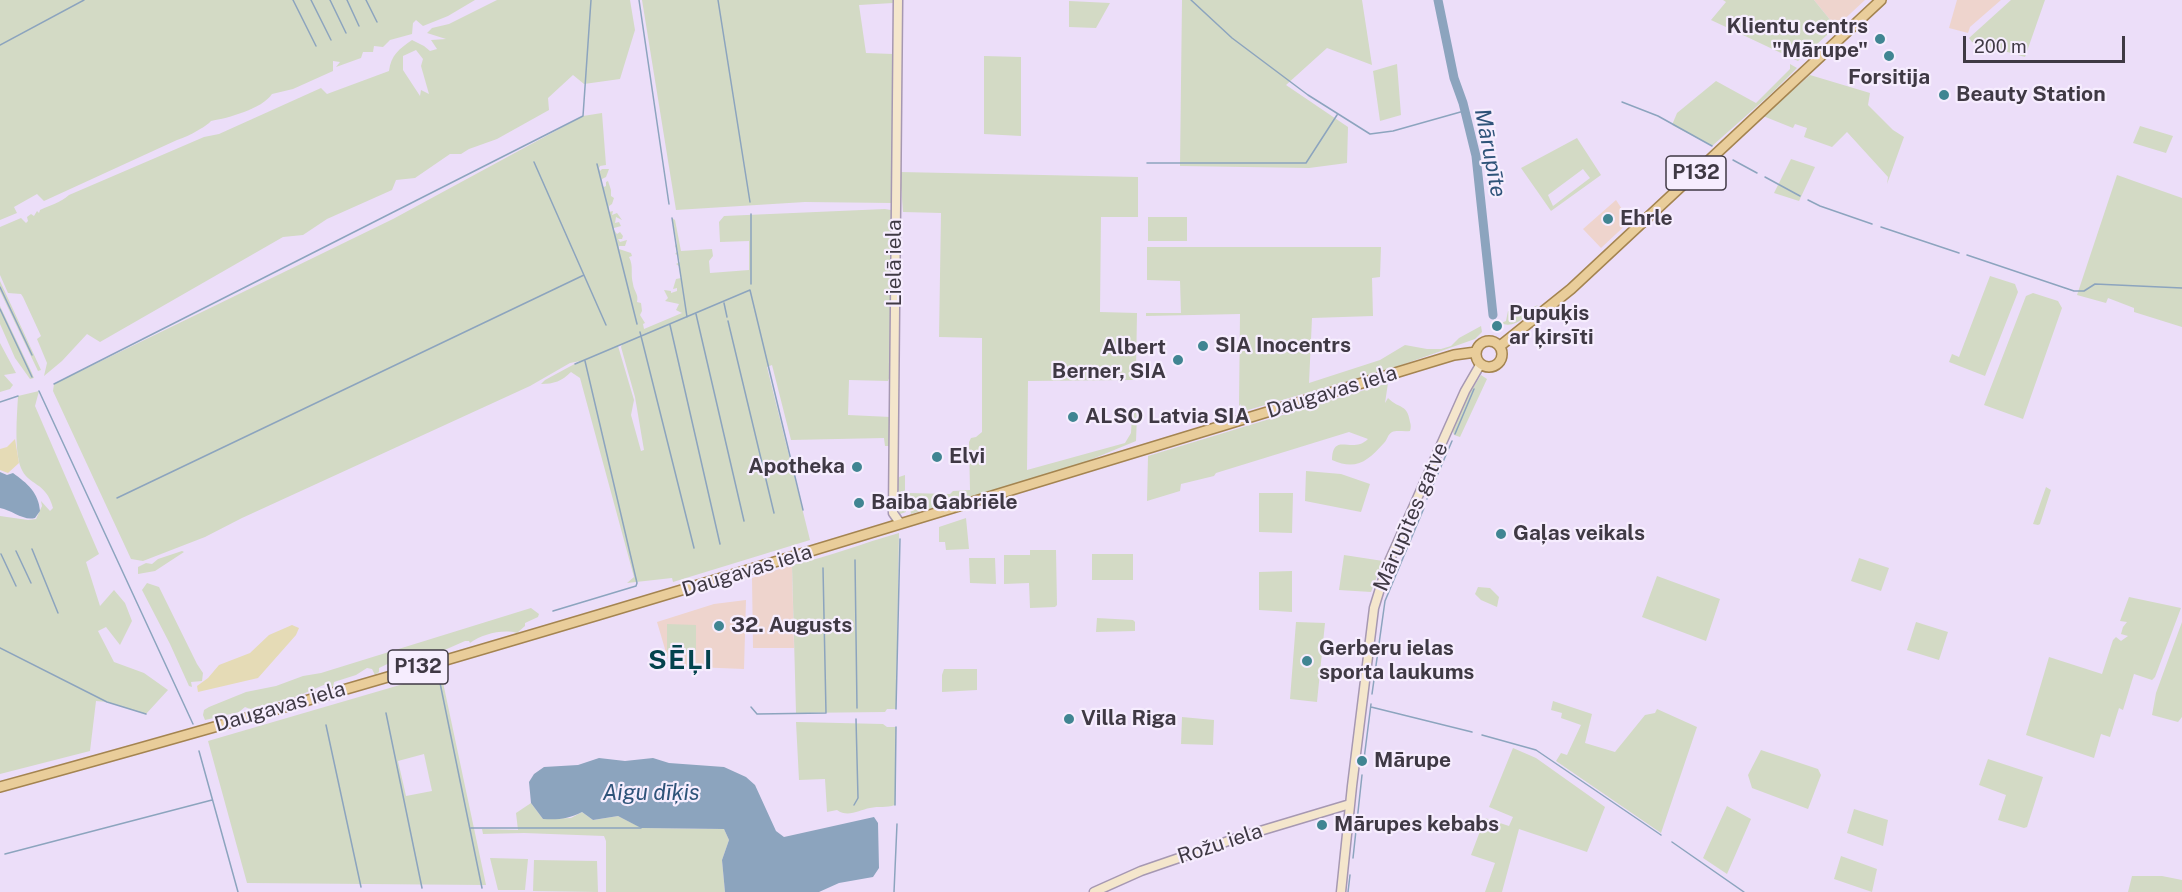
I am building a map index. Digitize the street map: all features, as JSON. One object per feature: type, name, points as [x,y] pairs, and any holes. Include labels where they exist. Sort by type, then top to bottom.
[{"type":"main road","name":"Daugavas iela","points":[[1500,346],[1571,289],[1881,0]]},
{"type":"main road","name":"Daugavas iela","points":[[0,787],[748,572],[1454,355],[1476,352],[1480,345],[1487,341],[1500,346],[1502,357],[1498,364],[1491,368],[1480,365]]},
{"type":"main road","points":[[1476,352],[1480,365]]},
{"type":"street","name":"Lielā iela","points":[[898,0],[894,513],[900,524]]},
{"type":"street","name":"Mārupītes gatve","points":[[1341,892],[1377,595],[1387,566],[1465,391],[1480,365]]},
{"type":"street","name":"Rožu iela","points":[[1094,892],[1141,871],[1240,837],[1350,804]]},
{"type":"shaded area","points":[[1814,0],[1865,0],[1836,27]]},
{"type":"shaded area","points":[[1957,0],[2001,0],[1970,27],[1968,33],[1949,28]]},
{"type":"shaded area","points":[[1616,200],[1630,221],[1601,248],[1583,229]]},
{"type":"shaded area","points":[[792,565],[794,648],[753,648],[752,578]]},
{"type":"shaded area","points":[[746,600],[744,669],[670,666],[657,622],[714,604]]},
{"type":"green space","points":[[0,0],[475,0],[448,16],[423,26],[416,20],[413,23],[412,34],[390,40],[383,47],[374,46],[373,52],[363,52],[361,58],[336,67],[340,62],[333,61],[333,71],[293,89],[272,94],[261,104],[244,112],[211,121],[190,135],[44,201],[37,194],[14,207],[17,213],[0,220]]},
{"type":"green space","points":[[497,0],[630,0],[635,30],[620,79],[584,84],[573,75],[548,98],[549,110],[497,139],[461,154],[450,154],[415,178],[396,180],[392,190],[327,219],[303,235],[283,237],[100,342],[87,334],[62,361],[44,376],[47,363],[37,339],[41,336],[21,294],[8,293],[0,275],[0,227],[21,218],[26,223],[27,217],[31,214],[34,216],[37,211],[39,213],[40,210],[69,195],[204,137],[219,134],[321,88],[327,94],[389,71],[396,53],[412,40],[430,51],[437,49],[431,40],[446,39],[427,33],[432,28],[449,24]],"holes":[[[416,50],[423,59],[421,66],[429,94],[421,90],[420,96],[403,70],[403,56]]]},
{"type":"green space","points":[[642,0],[893,0],[893,3],[859,5],[866,53],[893,54],[892,203],[805,202],[676,210]]},
{"type":"green space","points":[[1182,0],[1362,0],[1372,65],[1327,48],[1286,85],[1348,127],[1347,163],[1309,168],[1180,166]]},
{"type":"green space","points":[[1723,0],[1814,0],[1836,27],[1798,61],[1711,20],[1726,2]]},
{"type":"green space","points":[[2011,0],[2045,0],[2025,57],[1972,42],[1969,38]]},
{"type":"green space","points":[[1069,1],[1110,3],[1096,28],[1069,27]]},
{"type":"green space","points":[[984,56],[1021,57],[1021,136],[984,134]]},
{"type":"green space","points":[[1397,64],[1401,115],[1380,121],[1373,71]]},
{"type":"green space","points":[[1790,64],[1797,68],[1712,146],[1672,125],[1677,113],[1716,81],[1756,103],[1790,69]]},
{"type":"green space","points":[[1810,75],[1870,93],[1868,105],[1893,130],[1904,137],[1887,184],[1888,177],[1847,132],[1832,147],[1804,137],[1807,128],[1795,124],[1793,128],[1763,116]]},
{"type":"green space","points":[[602,113],[606,165],[599,168],[600,171],[609,169],[601,184],[604,187],[608,181],[611,196],[614,198],[609,206],[609,212],[613,211],[612,215],[617,213],[622,220],[616,217],[615,223],[619,222],[621,226],[614,230],[623,236],[622,239],[618,239],[620,242],[627,240],[625,246],[619,246],[619,249],[631,253],[632,256],[629,257],[632,280],[637,302],[641,303],[640,315],[645,323],[643,324],[644,329],[682,313],[676,310],[679,304],[665,301],[668,298],[664,290],[671,291],[671,293],[677,291],[677,288],[673,289],[676,279],[681,278],[679,266],[676,264],[680,262],[678,255],[675,254],[678,251],[675,246],[677,244],[672,218],[675,220],[681,251],[712,249],[713,256],[709,261],[710,273],[749,270],[749,241],[720,242],[719,222],[724,216],[891,210],[890,376],[888,381],[849,380],[848,415],[891,417],[890,446],[885,446],[884,438],[791,440],[772,365],[767,367],[810,540],[673,582],[672,578],[627,583],[634,577],[580,378],[571,372],[558,381],[541,384],[580,361],[570,363],[530,386],[205,537],[143,561],[131,559],[53,391],[54,384],[393,219],[583,116]],"holes":[[[622,344],[635,397],[644,450],[641,451],[631,415],[634,400],[618,346]]]},
{"type":"green space","points":[[2140,126],[2173,136],[2166,153],[2133,143]]},
{"type":"green space","points":[[1577,138],[1601,175],[1551,211],[1521,168]],"holes":[[[1583,169],[1590,178],[1553,206],[1548,195]]]},
{"type":"green space","points":[[1791,159],[1815,167],[1799,201],[1774,193]]},
{"type":"green space","points":[[900,172],[1138,177],[1138,217],[1101,217],[1100,312],[1137,313],[1136,371],[1133,373],[1133,380],[1028,381],[1027,470],[1125,443],[1131,433],[1134,411],[1137,415],[1136,441],[1073,467],[911,514],[908,493],[950,494],[953,491],[970,490],[969,442],[971,438],[982,432],[982,338],[939,337],[941,213],[903,212]]},
{"type":"green space","points":[[2117,175],[2182,198],[2182,327],[2134,312],[2134,308],[2108,298],[2106,303],[2077,295]]},
{"type":"green space","points":[[1148,217],[1187,217],[1187,241],[1148,241]]},
{"type":"green space","points":[[1147,247],[1381,247],[1380,277],[1372,278],[1373,316],[1312,318],[1309,383],[1380,360],[1405,345],[1441,349],[1451,346],[1459,338],[1481,326],[1482,332],[1475,339],[1396,367],[1241,412],[1239,411],[1241,404],[1239,406],[1240,314],[1146,316],[1146,313],[1181,313],[1180,281],[1147,280]]},
{"type":"green space","points":[[1990,276],[2015,284],[2018,292],[1985,376],[1949,362],[1952,354],[1959,357]]},
{"type":"green space","points":[[0,281],[41,370],[38,371],[0,291]]},
{"type":"green space","points":[[2033,293],[2058,301],[2062,308],[2023,419],[1984,405],[2026,296]]},
{"type":"green space","points":[[1538,305],[1516,323],[1506,325],[1501,323],[1506,321],[1508,311],[1520,313]]},
{"type":"green space","points":[[0,306],[34,378],[30,379],[15,358],[0,324]]},
{"type":"green space","points":[[0,343],[16,373],[4,375],[13,385],[10,389],[0,392]]},
{"type":"green space","points":[[1481,375],[1487,379],[1460,437],[1454,435],[1452,428],[1464,402]]},
{"type":"green space","points":[[1388,383],[1385,403],[1388,398],[1405,409],[1409,416],[1410,431],[1392,432],[1378,449],[1361,462],[1348,465],[1332,460],[1336,447],[1356,445],[1368,439],[1349,432],[1216,473],[1214,476],[1181,484],[1180,491],[1147,501],[1148,456]]},
{"type":"green space","points":[[39,391],[35,406],[99,554],[86,562],[100,606],[114,590],[125,603],[132,621],[120,645],[106,627],[98,631],[114,662],[144,673],[168,690],[146,714],[107,702],[96,701],[90,751],[0,774],[0,516],[36,519],[42,506],[41,501],[50,511],[53,508],[42,488],[24,474],[17,452],[18,396]]},
{"type":"green space","points":[[1306,471],[1341,474],[1370,484],[1361,512],[1305,501]]},
{"type":"green space","points":[[905,475],[905,492],[901,491],[901,495],[905,496],[906,512],[900,514],[896,491],[899,477]]},
{"type":"green space","points":[[2046,487],[2051,490],[2040,524],[2033,524]]},
{"type":"green space","points":[[1259,493],[1293,493],[1292,533],[1259,532]]},
{"type":"green space","points":[[966,518],[969,549],[946,550],[945,542],[939,542],[939,527]]},
{"type":"green space","points":[[899,533],[896,709],[887,709],[885,712],[796,713],[792,565]]},
{"type":"green space","points":[[1030,550],[1056,550],[1057,605],[1055,607],[1030,608],[1029,583],[1004,584],[1004,555],[1030,555]]},
{"type":"green space","points":[[184,552],[155,571],[138,574],[138,567],[146,563],[152,564],[158,559]]},
{"type":"green space","points":[[1092,554],[1133,554],[1133,580],[1092,580]]},
{"type":"green space","points":[[1344,555],[1383,561],[1371,592],[1339,590]]},
{"type":"green space","points":[[969,558],[995,558],[996,584],[970,583]]},
{"type":"green space","points":[[1859,558],[1889,568],[1881,591],[1851,581]]},
{"type":"green space","points":[[1292,571],[1292,612],[1259,610],[1259,572]]},
{"type":"green space","points":[[1657,576],[1720,599],[1706,641],[1642,617]]},
{"type":"green space","points":[[147,583],[159,587],[203,673],[202,681],[191,682],[192,687],[189,686],[142,590]]},
{"type":"green space","points":[[1478,587],[1490,588],[1499,597],[1497,607],[1481,600],[1475,594]]},
{"type":"green space","points":[[2129,597],[2181,608],[2155,677],[2152,680],[2134,674],[2123,710],[2119,708],[2110,737],[2101,734],[2094,758],[2026,735],[2049,657],[2102,674],[2113,640],[2116,637],[2121,641],[2128,636],[2121,634],[2127,622],[2120,621]]},
{"type":"green space","points":[[531,608],[539,614],[538,617],[525,623],[525,626],[517,633],[493,633],[470,643],[465,641],[440,652],[400,658],[379,668],[379,672],[375,675],[372,669],[367,668],[356,675],[334,682],[333,687],[326,684],[298,696],[250,709],[245,707],[239,712],[205,720],[203,715],[204,710],[209,707],[246,692],[321,673]]},
{"type":"green space","points":[[1097,618],[1133,620],[1135,631],[1096,632]]},
{"type":"green space","name":"Gerberu ielas sporta laukums","points":[[1296,622],[1325,623],[1317,702],[1290,699]]},
{"type":"green space","points":[[1916,622],[1948,632],[1939,660],[1907,650]]},
{"type":"green space","points":[[2182,622],[2182,717],[2178,722],[2152,715],[2156,693]]},
{"type":"green space","points":[[667,624],[696,625],[696,651],[667,650]]},
{"type":"green space","points":[[944,669],[977,669],[977,690],[942,692]]},
{"type":"green space","points":[[441,673],[486,885],[247,883],[208,741]],"holes":[[[424,754],[432,791],[406,796],[398,761]]]},
{"type":"green space","points":[[1553,701],[1592,714],[1585,743],[1615,752],[1645,715],[1655,713],[1657,709],[1697,727],[1661,833],[1556,761],[1561,753],[1567,755],[1581,725],[1561,718],[1562,713],[1551,710]]},
{"type":"green space","points":[[1182,717],[1214,720],[1213,745],[1181,744]]},
{"type":"green space","points":[[796,722],[883,724],[887,727],[896,727],[895,805],[849,813],[837,810],[827,812],[825,779],[799,780]]},
{"type":"green space","points":[[1513,748],[1536,758],[1605,807],[1587,852],[1519,829],[1502,892],[1485,892],[1495,863],[1471,855],[1485,818],[1509,826],[1513,817],[1489,807]]},
{"type":"green space","points":[[1761,750],[1818,769],[1821,775],[1808,809],[1752,788],[1748,775]]},
{"type":"green space","points":[[1988,759],[2043,777],[2027,827],[1998,820],[2006,795],[1979,785]]},
{"type":"green space","points":[[531,803],[543,819],[571,818],[582,812],[593,820],[618,816],[642,828],[724,829],[729,840],[722,860],[725,892],[606,892],[606,841],[604,836],[483,834],[482,829],[518,830],[516,813]]},
{"type":"green space","points":[[1727,806],[1751,819],[1727,874],[1703,858]]},
{"type":"green space","points":[[1854,809],[1888,820],[1883,846],[1847,833]]},
{"type":"green space","points":[[1841,856],[1877,869],[1872,892],[1834,879]]},
{"type":"green space","points":[[490,858],[528,859],[525,890],[498,890]]},
{"type":"green space","points":[[534,860],[597,861],[598,892],[533,891]]},
{"type":"green space","points":[[2132,876],[2162,876],[2182,880],[2182,892],[2128,892]]},
{"type":"sand","points":[[15,439],[19,463],[8,473],[0,470],[0,449],[7,447]]},
{"type":"sand","points":[[292,625],[299,628],[296,635],[258,678],[198,692],[197,686],[208,678],[219,665],[250,653],[269,635]]},
{"type":"water","points":[[0,472],[7,475],[13,473],[31,489],[40,511],[35,518],[26,518],[0,508]]},
{"type":"water","name":"Aigu dīķis","points":[[599,758],[625,761],[653,758],[669,763],[724,767],[746,777],[755,785],[776,831],[784,837],[874,817],[878,823],[879,868],[873,877],[839,883],[819,892],[725,892],[722,860],[729,840],[724,829],[641,828],[618,816],[593,820],[582,812],[563,819],[543,819],[531,803],[529,782],[534,774],[544,767],[578,765]]},
{"type":"waterway","points":[[0,45],[84,0]]},
{"type":"waterway","points":[[293,0],[316,46]]},
{"type":"waterway","points":[[311,0],[331,40]]},
{"type":"waterway","points":[[330,0],[346,33]]},
{"type":"waterway","points":[[347,0],[359,26]]},
{"type":"waterway","points":[[366,0],[377,22]]},
{"type":"waterway","points":[[54,384],[583,116],[591,0]]},
{"type":"waterway","points":[[639,0],[669,204]]},
{"type":"waterway","points":[[718,0],[750,202]]},
{"type":"waterway","points":[[1191,0],[1232,38],[1308,95],[1370,134],[1393,131],[1464,111]]},
{"type":"waterway","name":"Mārupīte","points":[[1438,0],[1454,78],[1463,103],[1476,156],[1493,315]]},
{"type":"waterway","points":[[1622,102],[1658,116],[1712,146]]},
{"type":"waterway","points":[[1147,163],[1306,163],[1337,115]]},
{"type":"waterway","points":[[1733,160],[1757,173]]},
{"type":"waterway","points":[[534,162],[606,325]]},
{"type":"waterway","points":[[597,164],[637,324]]},
{"type":"waterway","points":[[1765,177],[1800,196]]},
{"type":"waterway","points":[[1808,200],[1872,224]]},
{"type":"waterway","points":[[751,214],[751,284]]},
{"type":"waterway","points":[[672,218],[687,317]]},
{"type":"waterway","points":[[1881,227],[1959,253]]},
{"type":"waterway","points":[[1967,255],[2074,291],[2084,291],[2095,284],[2182,288]]},
{"type":"waterway","points":[[117,498],[584,275]]},
{"type":"waterway","points":[[0,287],[32,355]]},
{"type":"waterway","points":[[575,364],[750,290],[803,510]]},
{"type":"waterway","points":[[724,303],[727,317]]},
{"type":"waterway","points":[[0,309],[32,377]]},
{"type":"waterway","points":[[696,314],[744,521]]},
{"type":"waterway","points":[[728,321],[774,513]]},
{"type":"waterway","points":[[670,325],[720,544]]},
{"type":"waterway","points":[[640,332],[694,548]]},
{"type":"waterway","points":[[553,611],[636,586],[637,583],[585,361]]},
{"type":"waterway","points":[[1455,434],[1474,389]]},
{"type":"waterway","points":[[39,391],[193,724]]},
{"type":"waterway","points":[[0,402],[18,396]]},
{"type":"waterway","points":[[1427,499],[1452,441]]},
{"type":"waterway","points":[[1372,694],[1385,601],[1424,508]]},
{"type":"waterway","points":[[896,709],[900,539]]},
{"type":"waterway","points":[[32,549],[58,613]]},
{"type":"waterway","points":[[16,551],[31,583]]},
{"type":"waterway","points":[[1,554],[16,586]]},
{"type":"waterway","points":[[855,560],[857,708]]},
{"type":"waterway","points":[[751,707],[757,714],[826,713],[823,568]]},
{"type":"waterway","points":[[0,648],[107,702],[146,714]]},
{"type":"waterway","points":[[439,678],[482,888]]},
{"type":"waterway","points":[[1363,767],[1371,704]]},
{"type":"waterway","points":[[1371,707],[1472,732]]},
{"type":"waterway","points":[[386,713],[422,888]]},
{"type":"waterway","points":[[854,805],[858,798],[856,719]]},
{"type":"waterway","points":[[326,725],[361,887]]},
{"type":"waterway","points":[[895,805],[896,727]]},
{"type":"waterway","points":[[1482,735],[1536,750],[1661,835]]},
{"type":"waterway","points":[[199,751],[238,892]]},
{"type":"waterway","points":[[1353,858],[1362,775]]},
{"type":"waterway","points":[[5,854],[212,800]]},
{"type":"waterway","points":[[894,892],[897,824]]},
{"type":"waterway","points":[[471,828],[641,828]]},
{"type":"waterway","points":[[1672,842],[1744,892]]},
{"type":"waterway","points":[[1348,892],[1350,875]]},
{"type":"place","name":"Klientu centrs \"Mārupe\"","points":[[1880,39]]},
{"type":"place","name":"Forsitija","points":[[1889,56]]},
{"type":"place","name":"Beauty Station","points":[[1944,95]]},
{"type":"place","name":"Ehrle","points":[[1608,219]]},
{"type":"place","name":"Pupuķis ar ķirsīti","points":[[1497,326]]},
{"type":"place","name":"SIA Inocentrs","points":[[1203,346]]},
{"type":"place","name":"Albert Berner, SIA","points":[[1178,360]]},
{"type":"place","name":"ALSO Latvia SIA","points":[[1073,417]]},
{"type":"place","name":"Elvi","points":[[937,457]]},
{"type":"place","name":"Apotheka","points":[[857,467]]},
{"type":"place","name":"Baiba Gabriēle","points":[[859,503]]},
{"type":"place","name":"Gaļas veikals","points":[[1501,534]]},
{"type":"place","name":"32. Augusts","points":[[719,626]]},
{"type":"place","name":"Gerberu ielas sporta laukums","points":[[1307,661]]},
{"type":"place","name":"Villa Riga","points":[[1069,719]]},
{"type":"place","name":"Mārupe","points":[[1362,761]]},
{"type":"place","name":"Mārupes kebabs","points":[[1322,825]]},
{"type":"district","name":"SĒĻI","points":[[681,661]]}]
